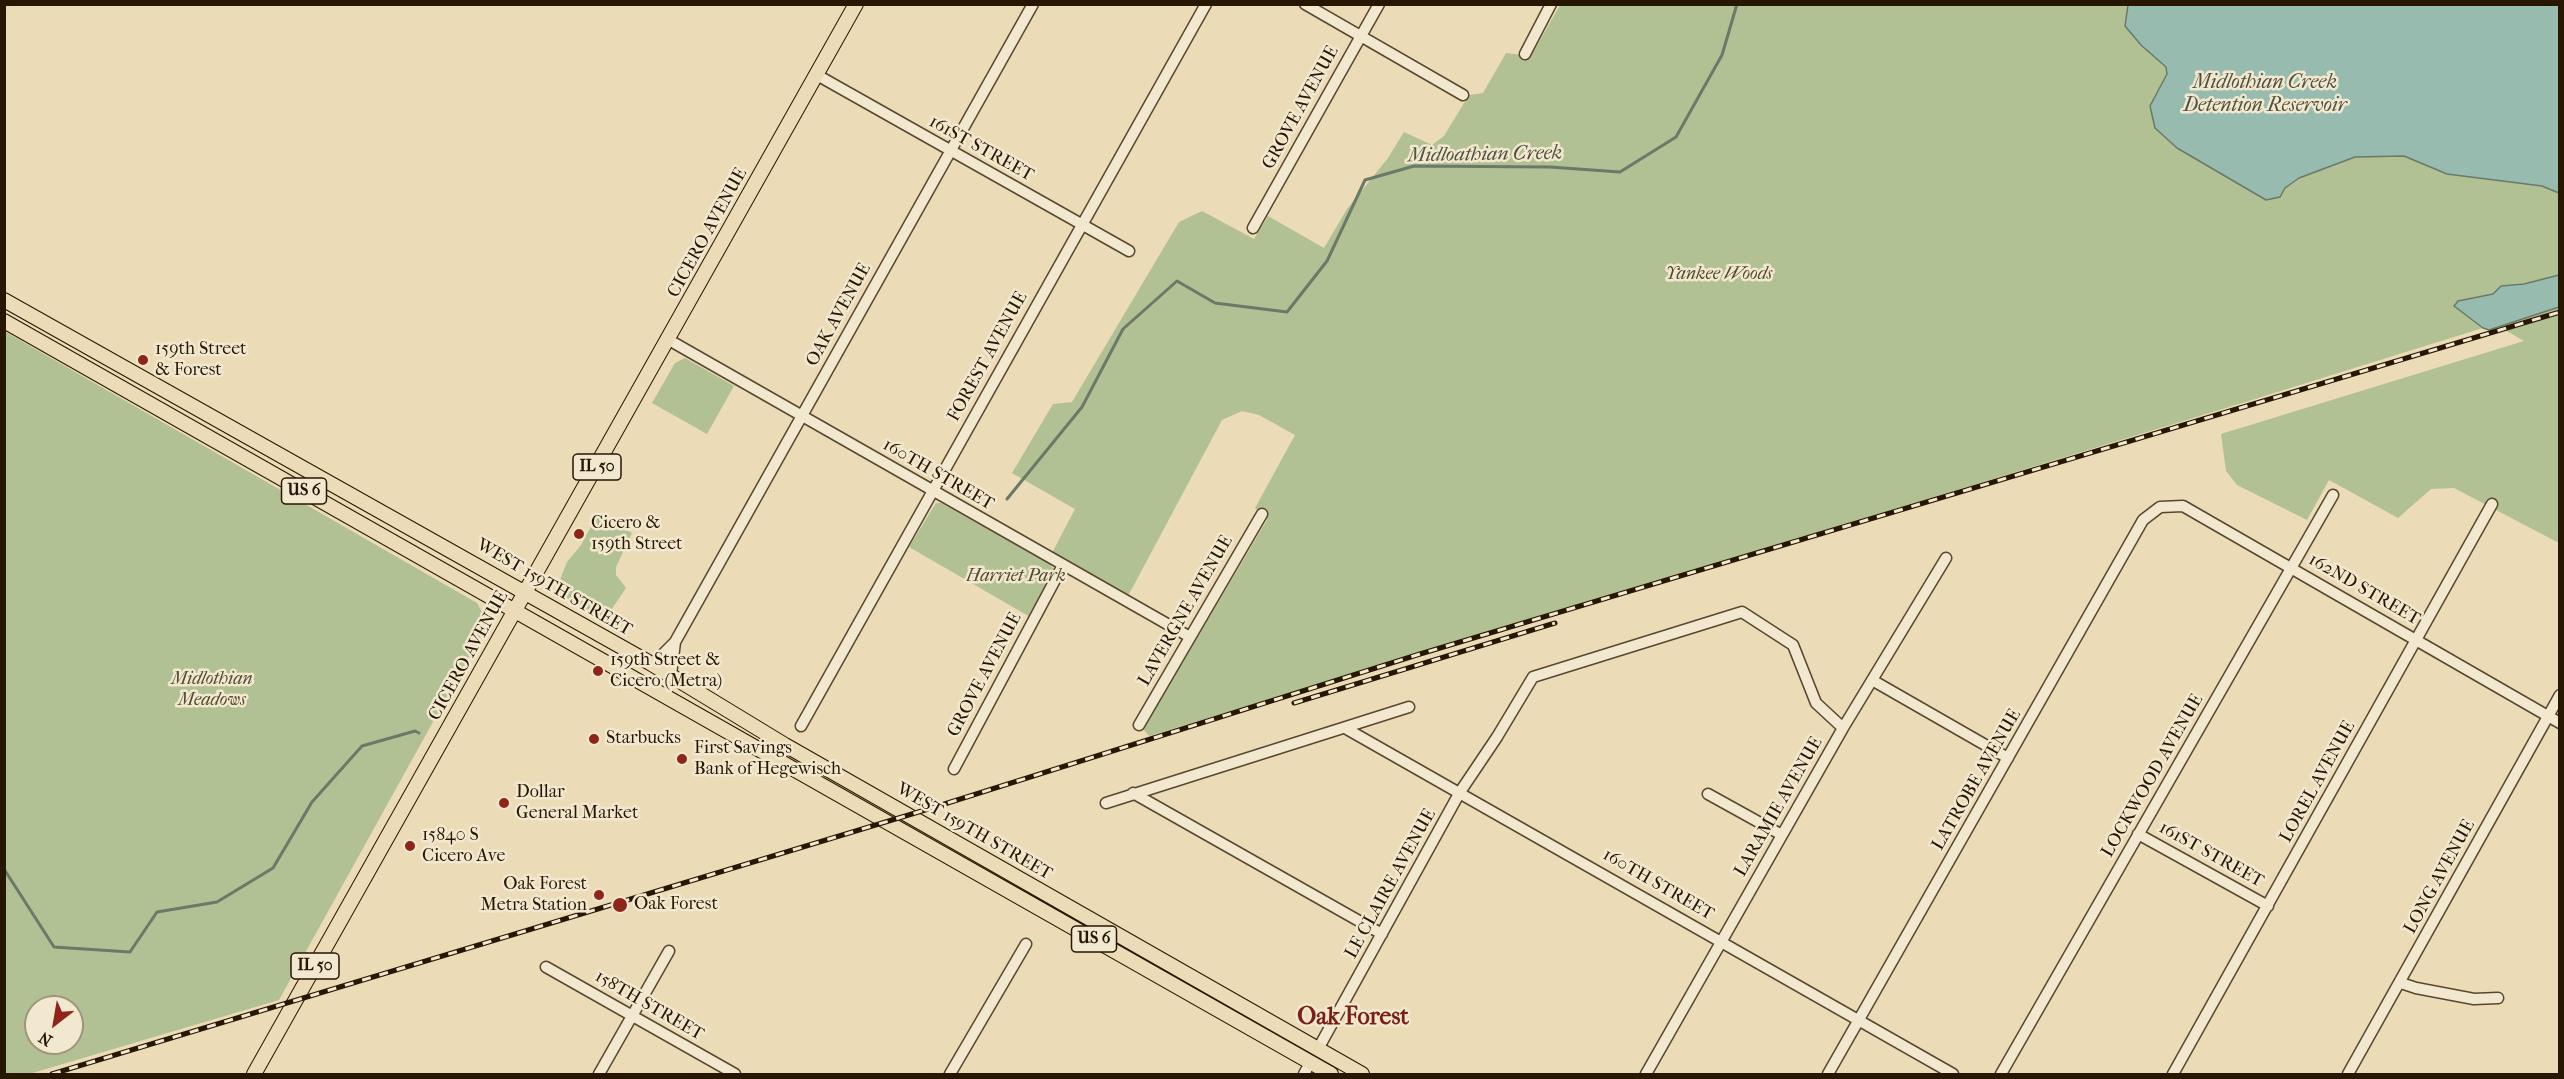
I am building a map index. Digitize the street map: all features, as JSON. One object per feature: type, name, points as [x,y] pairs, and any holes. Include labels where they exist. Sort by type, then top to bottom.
[{"type":"main road","name":"CICERO AVENUE","points":[[254,1074],[856,4]]},
{"type":"main road","name":"WEST 159TH STREET","points":[[4,300],[650,663],[785,745],[1362,1074]]},
{"type":"main road","name":"WEST 159TH STREET","points":[[4,321],[515,611],[1307,1069],[1331,1074]]},
{"type":"street","name":"OAK AVENUE","points":[[650,663],[657,660],[675,642],[1033,4]]},
{"type":"street","name":"FOREST AVENUE","points":[[801,726],[1206,4]]},
{"type":"street","points":[[1305,4],[1463,95]]},
{"type":"street","name":"GROVE AVENUE","points":[[1253,228],[1379,4]]},
{"type":"street","points":[[1525,54],[1551,4]]},
{"type":"street","name":"161ST STREET","points":[[817,75],[1129,251]]},
{"type":"street","name":"160TH STREET","points":[[669,340],[1190,637]]},
{"type":"street","name":"LOCKWOOD AVENUE","points":[[2001,1074],[2332,495]]},
{"type":"street","name":"LOREL AVENUE","points":[[2173,1074],[2492,504]]},
{"type":"street","name":"162ND STREET","points":[[2160,507],[2183,506],[2559,723]]},
{"type":"street","name":"LATROBE AVENUE","points":[[1828,1074],[2144,520],[2160,507]]},
{"type":"street","name":"LAVERGNE AVENUE","points":[[1139,725],[1262,514]]},
{"type":"street","name":"LARAMIE AVENUE","points":[[1646,1074],[1843,728],[1946,558]]},
{"type":"street","name":"GROVE AVENUE","points":[[954,769],[1063,566]]},
{"type":"street","name":"LE CLAIRE AVENUE","points":[[1318,1049],[1460,792],[1497,738],[1533,677],[1742,612],[1793,645],[1816,703],[1843,728]]},
{"type":"street","name":"OAK AVENUE","points":[[671,675],[675,642]]},
{"type":"street","points":[[1872,680],[2008,758]]},
{"type":"street","name":"LONG AVENUE","points":[[2348,1074],[2559,695]]},
{"type":"street","points":[[1106,803],[1409,707]]},
{"type":"street","name":"160TH STREET","points":[[1345,728],[1953,1074]]},
{"type":"street","points":[[1133,793],[1382,934]]},
{"type":"street","points":[[1708,794],[1782,835]]},
{"type":"street","name":"161ST STREET","points":[[2138,834],[2268,906]]},
{"type":"street","points":[[950,1074],[1026,944]]},
{"type":"street","points":[[599,1074],[669,951]]},
{"type":"street","name":"158TH STREET","points":[[546,967],[735,1074]]},
{"type":"street","points":[[2401,982],[2416,988],[2474,999],[2498,998]]},
{"type":"green space","name":"Yankee Woods","points":[[1560,5],[2559,5],[2559,543],[2454,488],[2431,489],[2398,518],[2329,480],[2307,520],[2237,485],[2226,471],[2221,434],[2524,341],[2491,322],[2480,326],[2483,328],[2226,408],[1149,736],[1143,729],[1267,520],[1255,508],[1295,435],[1259,415],[1242,411],[1222,420],[1128,596],[1052,553],[1075,509],[1012,473],[1053,404],[1072,402],[1179,222],[1202,211],[1254,239],[1268,216],[1324,248],[1347,209],[1388,158],[1404,132],[1432,145],[1444,136],[1469,95],[1483,93],[1506,53],[1531,56]]},
{"type":"green space","name":"Midlothian Meadows","points":[[4,331],[477,603],[486,619],[480,637],[279,1000],[29,1074],[4,1074]]},
{"type":"green space","points":[[685,358],[734,386],[707,434],[652,403],[675,363]]},
{"type":"green space","name":"Harriet Park","points":[[936,503],[941,503],[1050,564],[1055,572],[1032,618],[909,547]]},
{"type":"green space","points":[[598,514],[632,533],[616,567],[616,575],[626,588],[603,622],[567,598],[562,591],[560,580],[567,562],[581,545]]},
{"type":"water","name":"Midlothian Creek Detention Reservoir","points":[[2128,5],[2559,5],[2559,193],[2542,186],[2447,174],[2404,156],[2355,157],[2299,178],[2285,188],[2280,197],[2266,200],[2177,148],[2155,128],[2150,106],[2167,74],[2166,67],[2141,45],[2125,26]]},
{"type":"water","points":[[2559,275],[2559,307],[2489,330],[2454,306],[2458,301],[2493,294],[2501,286],[2524,284]]},
{"type":"waterway","name":"Midloathian Creek","points":[[1007,499],[1082,407],[1123,329],[1177,281],[1215,303],[1287,312],[1327,261],[1365,180],[1414,166],[1550,167],[1620,172],[1676,137],[1722,55],[1737,4]]},
{"type":"waterway","points":[[4,869],[54,947],[130,952],[157,912],[217,902],[273,868],[312,802],[362,746],[415,731],[419,733]]},
{"type":"railway","points":[[52,1074],[935,807],[1420,654],[2560,312]]},
{"type":"railway","points":[[1294,703],[1555,623]]},
{"type":"place","name":"159th Street & Forest","points":[[143,360]]},
{"type":"place","name":"Cicero & 159th Street","points":[[579,534]]},
{"type":"place","name":"159th Street & Cicero (Metra)","points":[[598,671]]},
{"type":"place","name":"Starbucks","points":[[594,739]]},
{"type":"place","name":"First Savings Bank of Hegewisch","points":[[682,759]]},
{"type":"place","name":"Dollar General Market","points":[[504,803]]},
{"type":"place","name":"15840 S Cicero Ave","points":[[410,846]]},
{"type":"place","name":"Oak Forest Metra Station","points":[[599,895]]},
{"type":"place","name":"Oak Forest","points":[[620,905]]},
{"type":"district","name":"Oak Forest","points":[[1353,1018]]}]
